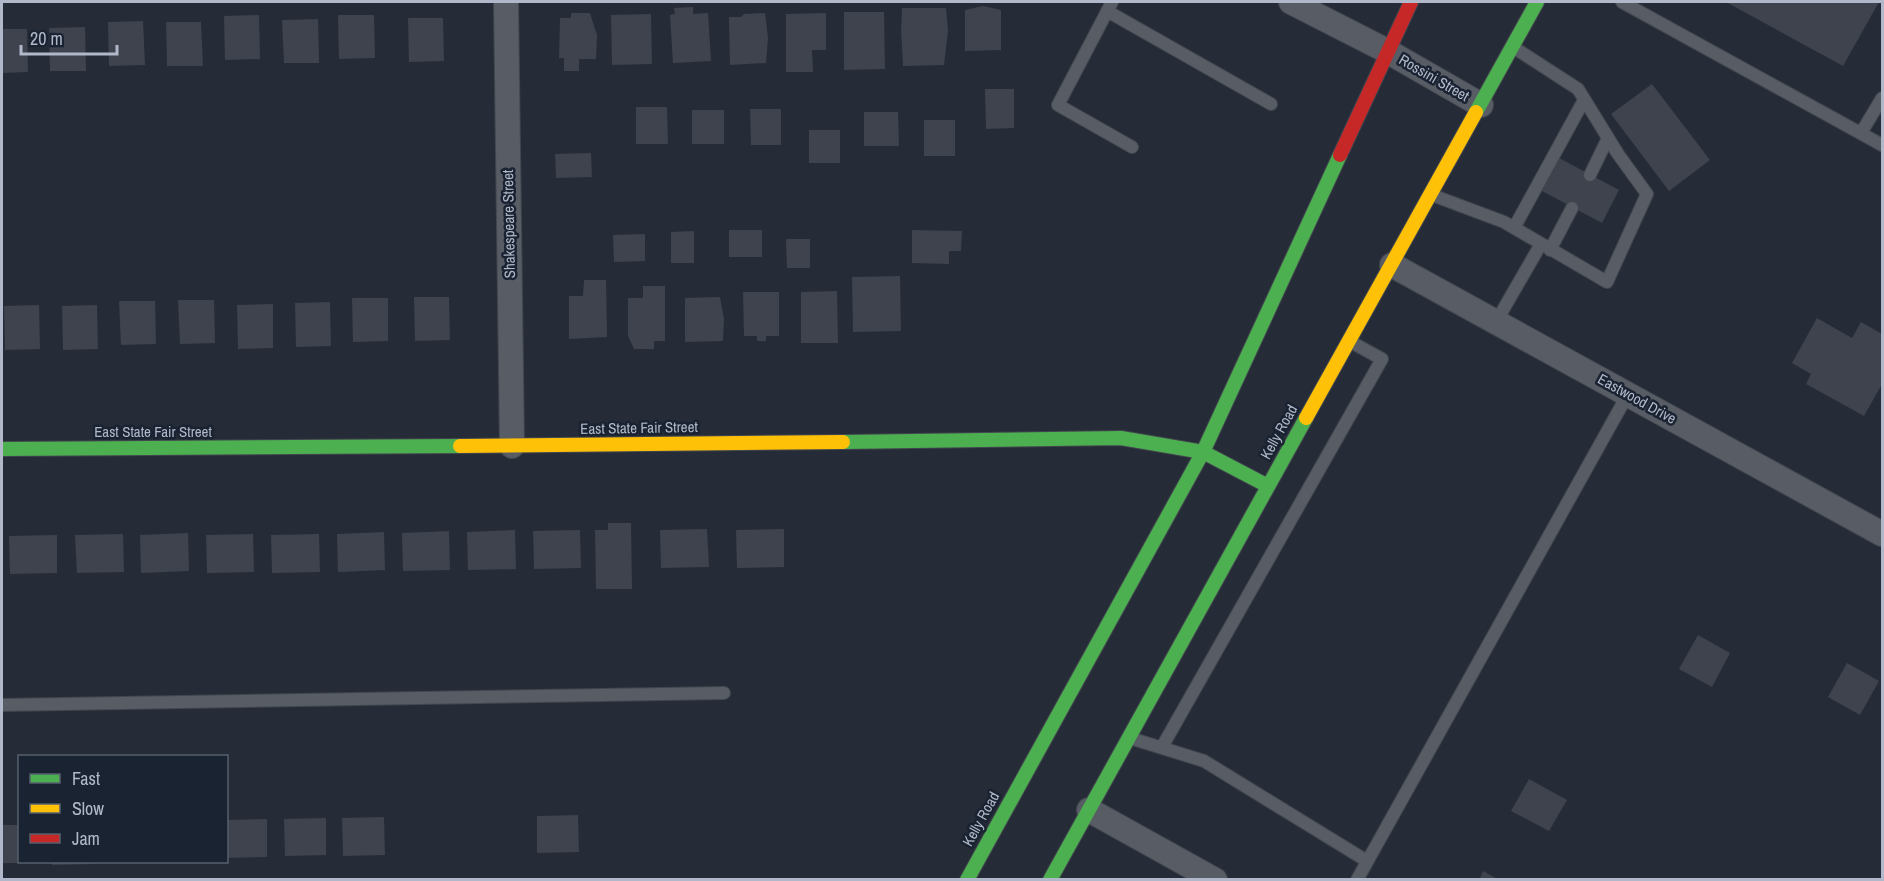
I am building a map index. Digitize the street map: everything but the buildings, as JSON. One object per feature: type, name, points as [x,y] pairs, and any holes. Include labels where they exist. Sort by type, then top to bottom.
[{"type":"street","name":"Shakespeare Street","points":[[506,2],[512,446]]},
{"type":"street","name":"Rossini Street","points":[[1291,2],[1387,51],[1481,105]]},
{"type":"street","name":"Kelly Road","points":[[967,879],[1203,453],[1410,2]]},
{"type":"street","name":"Kelly Road","points":[[1050,879],[1537,2]]},
{"type":"street","name":"Eastwood Drive","points":[[1392,265],[1882,534]]},
{"type":"street","name":"East State Fair Street","points":[[2,449],[512,446],[1121,438],[1203,453],[1268,486]]},
{"type":"street","points":[[1089,810],[1215,879]]},
{"type":"lane","points":[[1622,2],[1882,145]]},
{"type":"lane","points":[[1132,147],[1058,105],[1109,6],[1271,104]]},
{"type":"lane","points":[[1431,194],[1504,222],[1608,282],[1647,194],[1608,138],[1578,89],[1512,46]]},
{"type":"lane","points":[[1862,134],[1882,98]]},
{"type":"lane","points":[[1514,228],[1584,99]]},
{"type":"lane","points":[[1590,175],[1608,138]]},
{"type":"lane","points":[[1496,322],[1572,208]]},
{"type":"lane","points":[[1162,747],[1382,359],[1349,341]]},
{"type":"lane","points":[[1357,879],[1628,394]]},
{"type":"lane","points":[[2,705],[724,693]]},
{"type":"lane","points":[[1129,738],[1204,761],[1367,861]]},
{"type":"traffic: fast","points":[[1476,112],[1537,2]]},
{"type":"traffic: fast","points":[[967,880],[1203,452],[1340,155]]},
{"type":"traffic: fast","points":[[1050,880],[1306,418]]},
{"type":"traffic: fast","points":[[843,442],[1121,438],[1203,452],[1268,486]]},
{"type":"traffic: fast","points":[[2,449],[460,446]]},
{"type":"traffic: slow","points":[[1306,418],[1476,112]]},
{"type":"traffic: slow","points":[[460,446],[843,442]]},
{"type":"traffic: jam","points":[[1340,155],[1411,2]]}]
